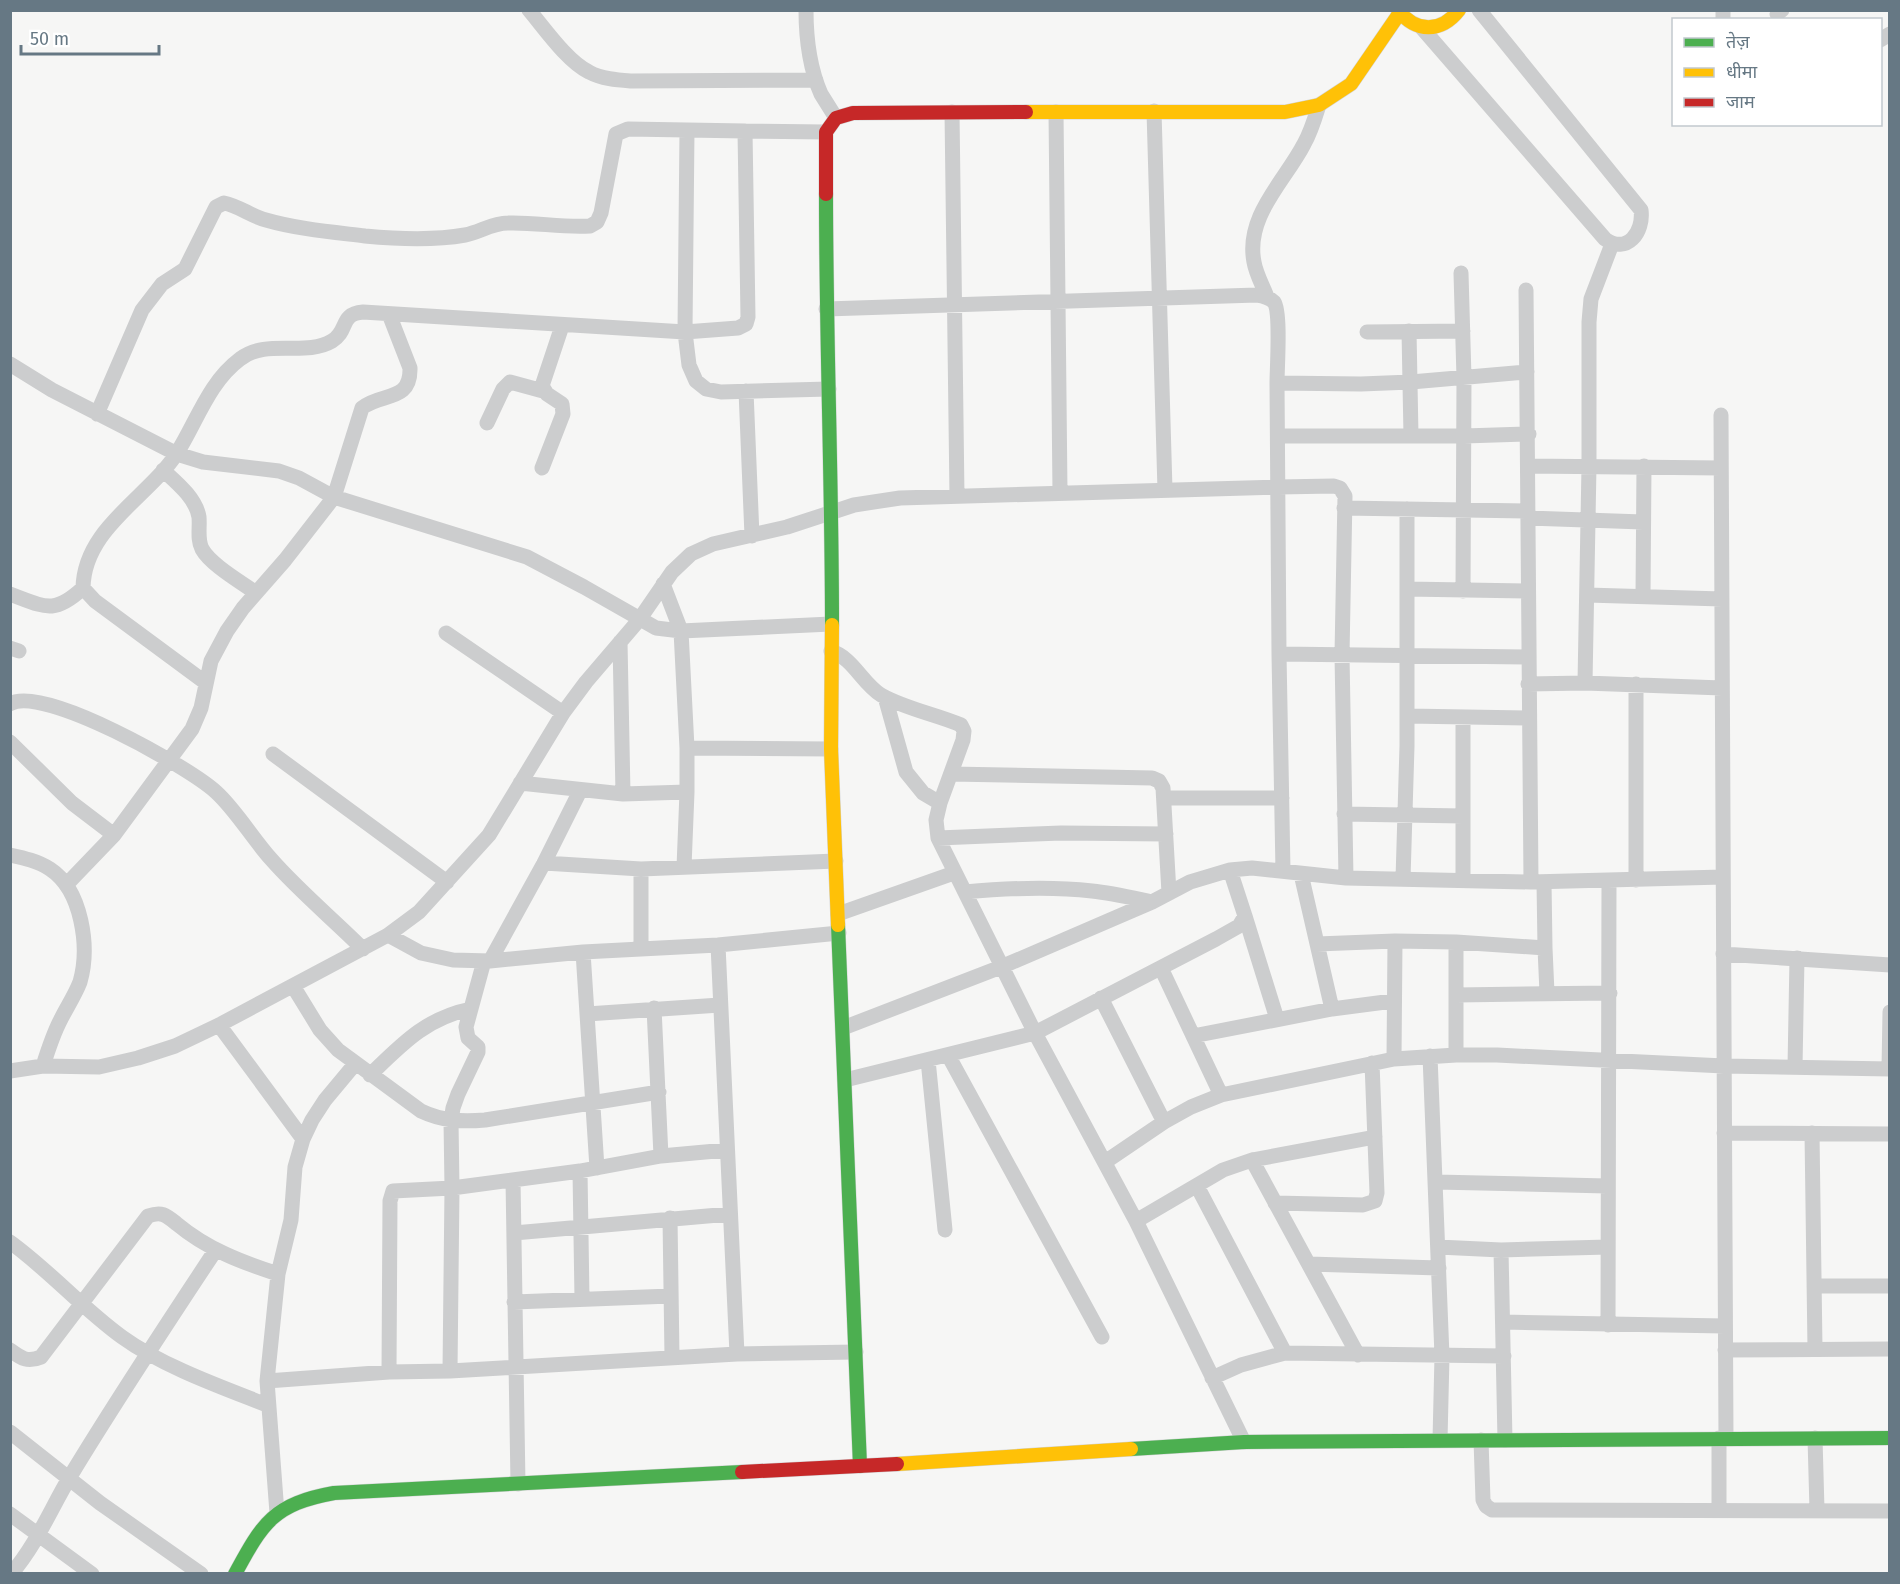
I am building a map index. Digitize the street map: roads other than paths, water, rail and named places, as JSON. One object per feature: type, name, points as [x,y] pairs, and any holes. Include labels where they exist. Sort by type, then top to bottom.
[{"type":"street","points":[[529,10],[570,57],[588,72],[608,79],[631,81],[816,80]]},
{"type":"street","points":[[806,10],[810,58],[816,80],[836,118]]},
{"type":"street","points":[[860,1466],[831,749],[832,512],[826,309],[826,132],[836,118],[853,113],[1285,112],[1319,105],[1351,84],[1398,12],[1414,25],[1422,28],[1440,26],[1449,22],[1459,10]]},
{"type":"street","points":[[1422,28],[1605,238],[1612,244],[1626,243],[1640,230],[1643,220],[1641,210],[1479,10]]},
{"type":"street","points":[[1283,871],[1277,315],[1275,304],[1267,297],[1254,264],[1252,247],[1264,206],[1304,145],[1319,105]]},
{"type":"street","points":[[1154,111],[1165,490]]},
{"type":"street","points":[[952,112],[957,496]]},
{"type":"street","points":[[1056,112],[1060,492]]},
{"type":"street","points":[[96,414],[142,310],[162,284],[185,269],[216,207],[224,203],[265,220],[365,236],[439,238],[478,232],[492,225],[507,223],[590,226],[597,222],[601,213],[616,134],[628,129],[826,132]]},
{"type":"street","points":[[687,130],[685,332],[689,365],[696,381],[705,389],[721,392],[829,389]]},
{"type":"street","points":[[10,594],[44,606],[58,606],[69,601],[83,588],[84,573],[101,538],[116,518],[177,454],[205,401],[224,374],[251,352],[267,348],[324,345],[335,339],[342,331],[345,321],[355,313],[685,332],[738,328],[746,324],[748,317],[745,131]]},
{"type":"street","points":[[1585,683],[1589,466],[1588,322],[1591,299],[1612,244]]},
{"type":"street","points":[[1461,273],[1464,378],[1463,591]]},
{"type":"street","points":[[1526,290],[1528,718],[1547,993]]},
{"type":"street","points":[[826,309],[1257,295],[1267,297]]},
{"type":"street","points":[[66,885],[114,835],[192,729],[201,708],[211,661],[227,631],[334,497],[362,408],[395,395],[407,384],[410,368],[389,314]]},
{"type":"street","points":[[543,391],[543,380],[562,326]]},
{"type":"street","points":[[1367,332],[1463,331]]},
{"type":"street","points":[[1409,332],[1411,436]]},
{"type":"street","points":[[10,364],[96,414],[177,454],[203,462],[279,471],[299,478],[334,497],[527,557],[584,586],[656,628],[681,631],[831,624]]},
{"type":"street","points":[[1277,382],[1361,384],[1527,372]]},
{"type":"street","points":[[487,423],[503,389],[510,382],[543,391],[559,400],[563,408],[542,468]]},
{"type":"street","points":[[746,391],[752,536]]},
{"type":"street","points":[[1719,1510],[1725,1350],[1721,415]]},
{"type":"street","points":[[1279,435],[1528,434]]},
{"type":"street","points":[[1528,466],[1721,468]]},
{"type":"street","points":[[1643,597],[1644,466]]},
{"type":"street","points":[[163,470],[184,490],[198,513],[200,544],[203,551],[210,559],[256,593]]},
{"type":"street","points":[[10,1071],[43,1066],[99,1067],[176,1046],[388,935],[419,912],[489,835],[563,713],[586,682],[639,620],[672,572],[691,554],[713,544],[787,527],[854,505],[900,498],[1278,487],[1334,486],[1341,488],[1345,496],[1342,655],[1347,878]]},
{"type":"street","points":[[1344,508],[1464,510],[1643,522]]},
{"type":"street","points":[[1403,879],[1408,716],[1407,509]]},
{"type":"street","points":[[663,584],[681,631],[687,748],[684,867]]},
{"type":"street","points":[[83,588],[95,601],[206,683]]},
{"type":"street","points":[[1407,589],[1528,591]]},
{"type":"street","points":[[1587,595],[1722,599]]},
{"type":"street","points":[[446,633],[563,713]]},
{"type":"street","points":[[620,642],[623,794]]},
{"type":"street","points":[[831,651],[843,657],[864,680],[885,697],[961,725],[964,731],[963,740],[936,820],[938,838],[1035,1033],[1136,1221],[1244,1442]]},
{"type":"street","points":[[1279,654],[1527,657]]},
{"type":"street","points":[[1528,684],[1636,684],[1722,688]]},
{"type":"street","points":[[1636,684],[1636,880]]},
{"type":"street","points":[[885,697],[906,772],[923,793],[940,803]]},
{"type":"street","points":[[10,704],[21,700],[77,714],[100,723],[195,776],[217,793],[272,860],[363,949]]},
{"type":"street","points":[[1408,716],[1528,718]]},
{"type":"street","points":[[1463,718],[1463,880]]},
{"type":"street","points":[[10,742],[72,803],[114,835]]},
{"type":"street","points":[[687,748],[831,749]]},
{"type":"street","points":[[273,754],[447,882]]},
{"type":"street","points":[[951,774],[1152,778],[1159,781],[1163,788],[1164,798],[1169,893]]},
{"type":"street","points":[[520,783],[623,794],[687,792]]},
{"type":"street","points":[[450,1371],[451,1121],[458,1094],[478,1052],[478,1047],[466,1033],[471,1009],[487,961],[544,863],[580,791]]},
{"type":"street","points":[[1164,798],[1282,798]]},
{"type":"street","points":[[1344,814],[1462,816]]},
{"type":"street","points":[[938,838],[1061,833],[1166,834]]},
{"type":"street","points":[[10,855],[32,860],[50,869],[66,885],[77,904],[80,920],[83,970],[74,995],[51,1039],[43,1066]]},
{"type":"street","points":[[544,863],[641,868],[836,861]]},
{"type":"street","points":[[641,868],[641,949]]},
{"type":"street","points":[[843,1028],[1001,967],[1152,902],[1190,882],[1230,870],[1252,868],[1347,878],[1538,882],[1723,877]]},
{"type":"street","points":[[1230,870],[1277,1019]]},
{"type":"street","points":[[838,914],[954,873]]},
{"type":"street","points":[[1301,874],[1332,1009]]},
{"type":"street","points":[[1608,1324],[1609,881]]},
{"type":"street","points":[[965,892],[1049,887],[1095,891],[1152,902]]},
{"type":"street","points":[[845,1080],[1035,1033],[1239,926],[1245,916]]},
{"type":"street","points":[[388,935],[421,953],[453,960],[487,961],[583,952],[718,945],[839,933]]},
{"type":"street","points":[[1317,945],[1395,941],[1456,942],[1545,948]]},
{"type":"street","points":[[1394,1059],[1395,941]]},
{"type":"street","points":[[1456,942],[1456,1055]]},
{"type":"street","points":[[718,945],[737,1354]]},
{"type":"street","points":[[583,952],[597,1168]]},
{"type":"street","points":[[1723,954],[1890,965]]},
{"type":"street","points":[[1795,1067],[1797,958]]},
{"type":"street","points":[[1161,968],[1221,1095]]},
{"type":"street","points":[[293,986],[320,1030],[338,1050],[421,1111],[434,1117],[451,1121],[485,1120],[659,1092]]},
{"type":"street","points":[[1456,995],[1610,993]]},
{"type":"street","points":[[1101,998],[1164,1122]]},
{"type":"street","points":[[1193,1035],[1332,1009],[1393,1001]]},
{"type":"street","points":[[587,1014],[720,1005]]},
{"type":"street","points":[[654,1008],[661,1156]]},
{"type":"street","points":[[370,1075],[422,1028],[437,1019],[471,1009]]},
{"type":"street","points":[[1105,1162],[1164,1122],[1191,1107],[1221,1095],[1394,1059],[1497,1055],[1724,1066],[1889,1069],[1890,1012]]},
{"type":"street","points":[[219,1025],[303,1139]]},
{"type":"street","points":[[948,1055],[1102,1337]]},
{"type":"street","points":[[1430,1056],[1442,1356],[1440,1440]]},
{"type":"street","points":[[928,1060],[945,1230]]},
{"type":"street","points":[[1275,1203],[1363,1205],[1375,1201],[1377,1193],[1372,1063]]},
{"type":"street","points":[[277,1513],[267,1405],[267,1381],[278,1274],[291,1220],[295,1167],[303,1139],[325,1100],[355,1064]]},
{"type":"street","points":[[1724,1133],[1890,1134]]},
{"type":"street","points":[[1812,1134],[1815,1349]]},
{"type":"street","points":[[1136,1221],[1223,1170],[1252,1160],[1375,1137]]},
{"type":"street","points":[[389,1372],[390,1201],[393,1191],[452,1188],[580,1171],[661,1156],[727,1150]]},
{"type":"street","points":[[1252,1160],[1358,1355]]},
{"type":"street","points":[[580,1171],[582,1299]]},
{"type":"street","points":[[513,1180],[518,1484]]},
{"type":"street","points":[[1436,1182],[1607,1186]]},
{"type":"street","points":[[1197,1186],[1286,1353]]},
{"type":"street","points":[[10,1350],[22,1359],[32,1361],[41,1357],[147,1216],[157,1212],[166,1215],[215,1251],[278,1274]]},
{"type":"street","points":[[514,1233],[730,1214]]},
{"type":"street","points":[[669,1218],[672,1357]]},
{"type":"street","points":[[10,1242],[49,1272],[82,1304],[123,1338],[147,1353],[234,1393],[267,1405]]},
{"type":"street","points":[[1438,1247],[1501,1250],[1608,1247]]},
{"type":"street","points":[[1501,1250],[1505,1440]]},
{"type":"street","points":[[11,1574],[39,1535],[69,1478],[147,1353],[215,1251]]},
{"type":"street","points":[[1309,1264],[1438,1268]]},
{"type":"street","points":[[1814,1286],[1890,1286]]},
{"type":"street","points":[[514,1302],[671,1296]]},
{"type":"street","points":[[1503,1322],[1725,1326]]},
{"type":"street","points":[[1725,1350],[1890,1349]]},
{"type":"street","points":[[267,1381],[672,1357],[856,1352]]},
{"type":"street","points":[[1212,1378],[1241,1365],[1286,1353],[1504,1356]]},
{"type":"street","points":[[10,1432],[100,1503],[201,1574]]},
{"type":"street","points":[[1815,1438],[1817,1510]]},
{"type":"street","points":[[235,1574],[256,1536],[277,1513],[300,1501],[334,1493],[860,1466],[1244,1442],[1890,1438]]},
{"type":"street","points":[[1481,1440],[1483,1500],[1492,1510],[1890,1510]]},
{"type":"street","points":[[10,1514],[92,1574]]}]
